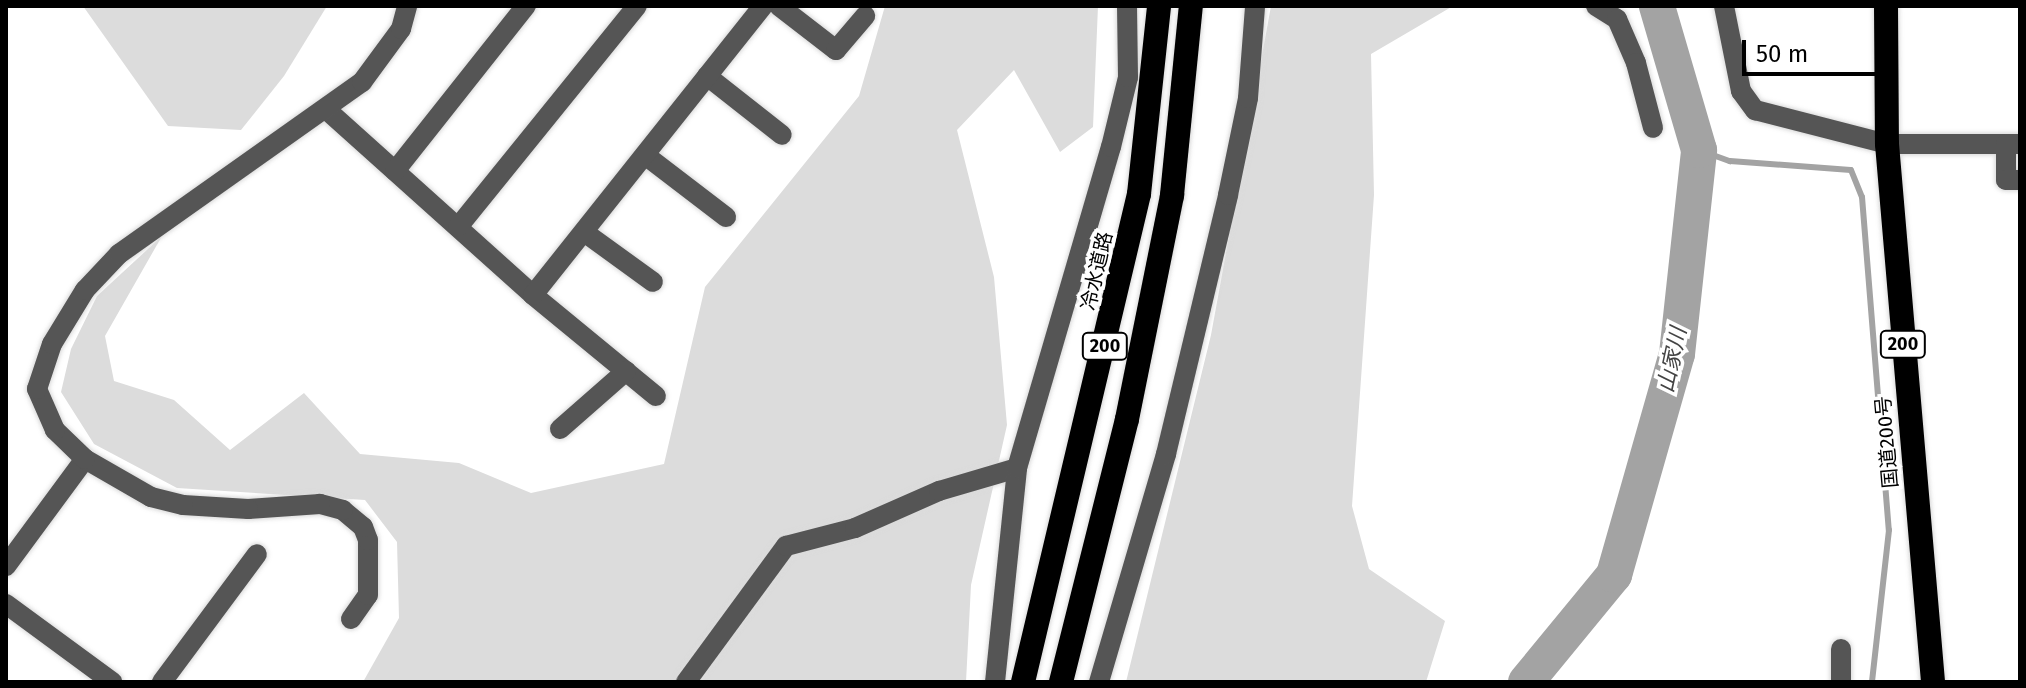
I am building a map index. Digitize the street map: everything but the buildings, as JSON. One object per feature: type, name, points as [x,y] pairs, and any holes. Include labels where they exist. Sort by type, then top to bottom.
[{"type":"highway","name":"冷水道路","points":[[1023,682],[1139,194],[1159,6]]},
{"type":"highway","name":"200","points":[[1061,682],[1127,419],[1172,195],[1191,6]]},
{"type":"highway","name":"国道200号","points":[[1886,6],[1887,144],[1933,682]]},
{"type":"street","points":[[351,619],[368,595],[368,540],[363,527],[343,510],[320,504],[248,509],[183,505],[151,497],[85,459],[55,430],[37,389],[52,344],[85,290],[119,254],[328,111],[362,82],[401,29],[407,6]]},
{"type":"street","points":[[395,171],[526,6]]},
{"type":"street","points":[[458,227],[637,6]]},
{"type":"street","points":[[533,295],[763,6]]},
{"type":"street","points":[[779,6],[836,50],[865,16]]},
{"type":"street","points":[[995,682],[1017,468],[1111,147],[1128,77],[1127,6]]},
{"type":"street","points":[[1099,682],[1166,454],[1228,195],[1248,98],[1255,6]]},
{"type":"street","points":[[1596,6],[1617,19],[1636,63],[1653,128]]},
{"type":"street","points":[[1724,6],[1741,91],[1755,110],[1887,144],[2013,144],[2006,180],[2020,180]]},
{"type":"street","points":[[707,76],[782,135]]},
{"type":"street","points":[[328,111],[533,295],[656,396]]},
{"type":"street","points":[[645,155],[726,217]]},
{"type":"street","points":[[584,232],[653,282]]},
{"type":"street","points":[[560,429],[626,371]]},
{"type":"street","points":[[6,566],[85,459]]},
{"type":"street","points":[[686,682],[786,546],[855,528],[939,491],[1017,468]]},
{"type":"street","points":[[162,682],[257,554]]},
{"type":"street","points":[[6,604],[112,682]]},
{"type":"street","points":[[1841,649],[1841,682]]},
{"type":"shaded area","points":[[83,6],[327,6],[284,76],[241,130],[168,126]]},
{"type":"shaded area","points":[[885,6],[1098,6],[1093,127],[1060,152],[1014,70],[957,130],[994,277],[1007,425],[971,585],[966,682],[363,682],[399,618],[397,542],[365,500],[177,488],[94,444],[61,392],[71,349],[97,296],[162,236],[105,336],[114,381],[174,400],[230,450],[304,393],[360,454],[459,463],[531,493],[664,464],[705,287],[859,96]]},
{"type":"shaded area","points":[[1271,6],[1453,6],[1371,54],[1374,195],[1352,506],[1369,569],[1445,621],[1426,682],[1126,682],[1211,335]]},
{"type":"waterway","name":"山家川","points":[[1526,682],[1614,575],[1677,354],[1699,150],[1657,6]]},
{"type":"waterway","points":[[1699,150],[1730,161],[1851,170],[1862,197],[1889,530],[1872,682]]}]
